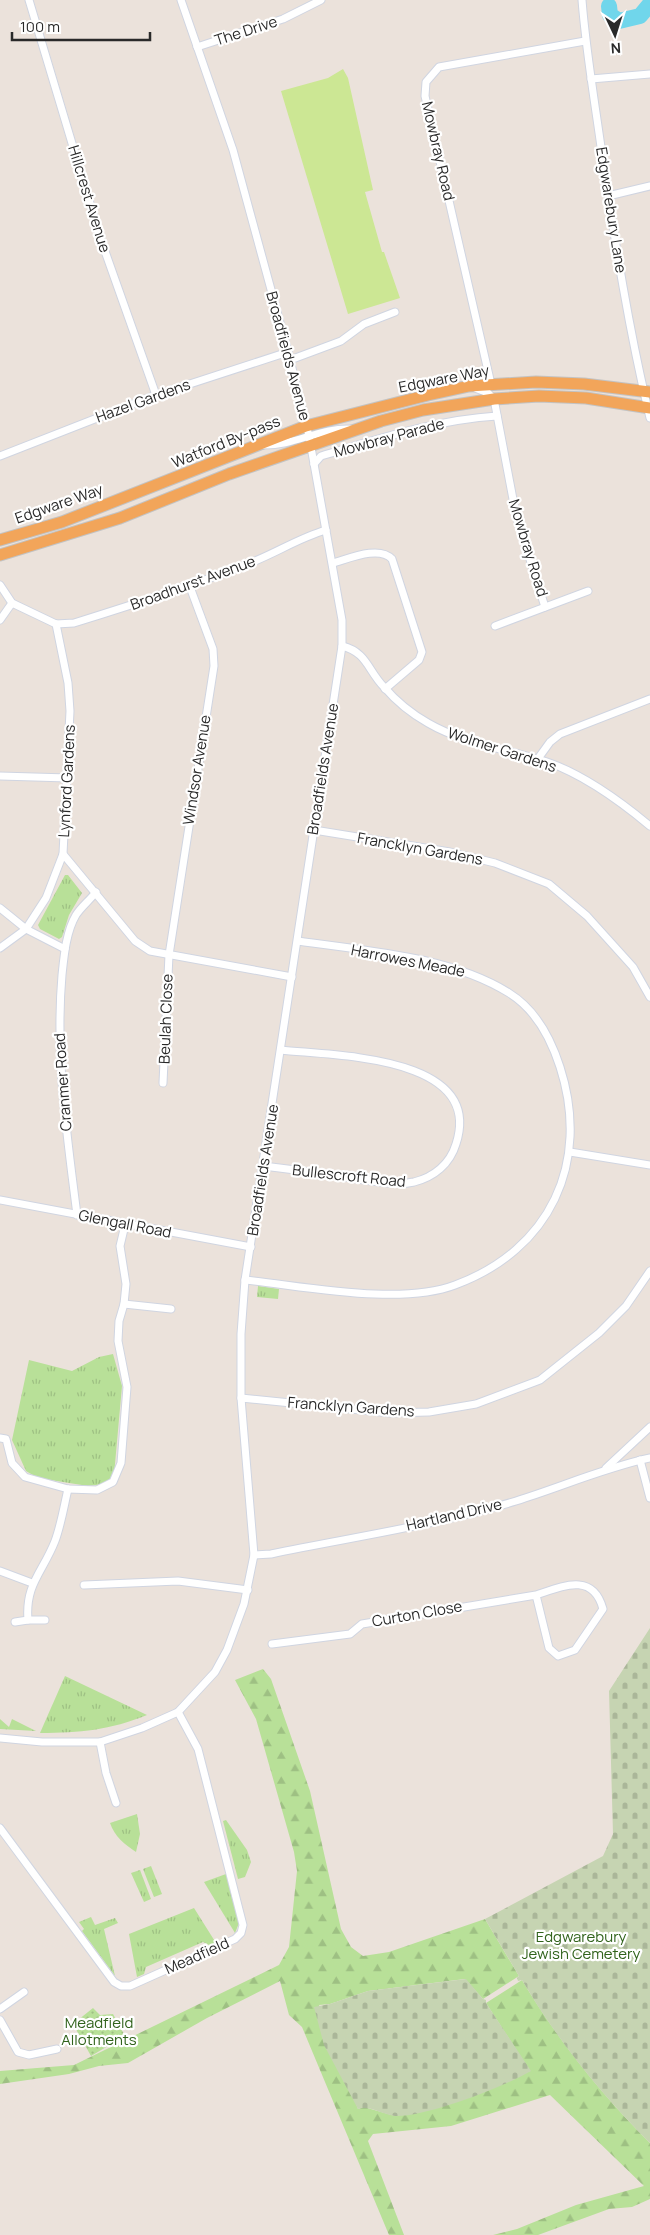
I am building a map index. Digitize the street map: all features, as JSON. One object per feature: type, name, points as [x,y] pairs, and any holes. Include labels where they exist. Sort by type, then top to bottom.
[{"type":"highway","name":"Edgware Way","points":[[309,436],[469,386],[536,382],[646,391]]},
{"type":"highway","name":"Edgware Way","points":[[309,436],[357,429],[423,410],[494,399],[538,396],[586,398],[649,411]]},
{"type":"highway","name":"Watford By-pass","points":[[156,486],[258,445],[309,436]]},
{"type":"highway","name":"Watford By-pass","points":[[229,474],[309,436]]},
{"type":"highway","name":"Edgware Way","points":[[0,556],[120,518],[229,474]]},
{"type":"highway","name":"Edgware Way","points":[[0,540],[62,522],[156,486]]},
{"type":"street","name":"Hillcrest Avenue","points":[[29,0],[101,240],[156,395]]},
{"type":"street","name":"Broadfields Avenue","points":[[178,1712],[219,1665],[239,1622],[248,1590],[254,1555],[241,1398],[241,1334],[245,1280],[342,646],[342,620],[333,563],[309,436],[289,356],[232,150],[180,0]]},
{"type":"street","name":"The Drive","points":[[197,47],[282,19],[321,0]]},
{"type":"street","name":"Edgwarebury Lane","points":[[582,0],[585,41],[608,196],[649,411]]},
{"type":"street","name":"Mowbray Road","points":[[491,384],[425,96],[426,82],[439,67],[585,41]]},
{"type":"street","points":[[591,79],[650,74]]},
{"type":"street","points":[[608,196],[650,186]]},
{"type":"street","name":"Hazel Gardens","points":[[0,456],[156,395],[341,341],[364,324],[396,312]]},
{"type":"street","points":[[469,386],[488,393],[494,399]]},
{"type":"street","name":"Mowbray Road","points":[[494,399],[516,515],[545,607]]},
{"type":"street","name":"Mowbray Parade","points":[[314,464],[321,456],[405,430],[441,423],[497,416]]},
{"type":"street","name":"Broadhurst Avenue","points":[[56,624],[74,623],[190,587],[259,560],[311,534],[326,530]]},
{"type":"street","points":[[333,563],[377,552],[387,554],[392,559],[422,652],[418,660],[385,689]]},
{"type":"street","points":[[0,585],[12,603],[56,624]]},
{"type":"street","name":"Windsor Avenue","points":[[168,955],[214,666],[213,648],[190,587]]},
{"type":"street","name":"Mowbray Road","points":[[495,626],[588,591]]},
{"type":"street","points":[[0,620],[12,603]]},
{"type":"street","name":"Lynford Gardens","points":[[56,624],[68,683],[70,711],[63,854],[135,941],[150,952],[292,977]]},
{"type":"street","name":"Wolmer Gardens","points":[[342,646],[359,652],[385,689],[414,714],[440,730],[548,762],[595,786],[625,805],[650,826]]},
{"type":"street","points":[[537,760],[550,742],[560,734],[650,699]]},
{"type":"street","points":[[0,776],[68,778]]},
{"type":"street","name":"Francklyn Gardens","points":[[314,830],[450,852],[495,863],[549,884],[587,916],[633,967],[650,997]]},
{"type":"street","points":[[0,948],[26,929],[46,898],[63,854]]},
{"type":"street","name":"Cranmer Road","points":[[77,1215],[61,1086],[58,1034],[65,949],[76,916],[96,892]]},
{"type":"street","points":[[0,908],[26,929],[65,949]]},
{"type":"street","name":"Harrowes Meade","points":[[245,1280],[380,1294],[420,1294],[454,1286],[491,1270],[519,1249],[543,1221],[558,1192],[570,1152],[572,1118],[565,1081],[556,1052],[538,1019],[511,994],[473,974],[424,961],[298,940]]},
{"type":"street","name":"Beulah Close","points":[[163,1083],[168,955]]},
{"type":"street","name":"Bullescroft Road","points":[[263,1166],[388,1183],[413,1182],[444,1167],[453,1155],[458,1139],[457,1108],[450,1093],[416,1070],[382,1062],[281,1050]]},
{"type":"street","points":[[570,1152],[650,1165]]},
{"type":"street","name":"Glengall Road","points":[[0,1200],[125,1225],[251,1247]]},
{"type":"street","points":[[0,1438],[6,1439],[12,1463],[25,1477],[68,1489],[98,1490],[107,1487],[113,1482],[121,1463],[127,1387],[118,1341],[119,1320],[124,1304],[126,1284],[120,1246],[125,1225]]},
{"type":"street","name":"Francklyn Gardens","points":[[241,1398],[390,1413],[429,1412],[476,1404],[540,1380],[600,1333],[626,1306],[650,1271]]},
{"type":"street","points":[[124,1304],[171,1309]]},
{"type":"street","points":[[604,1469],[650,1427]]},
{"type":"street","name":"Hartland Drive","points":[[254,1555],[271,1554],[456,1516],[516,1501],[604,1469],[650,1458]]},
{"type":"street","points":[[640,1460],[650,1498]]},
{"type":"street","points":[[28,1620],[27,1606],[32,1583],[50,1554],[56,1538],[68,1489]]},
{"type":"street","points":[[0,1571],[32,1583]]},
{"type":"street","points":[[84,1585],[178,1581],[248,1590]]},
{"type":"street","name":"Curton Close","points":[[272,1644],[350,1634],[362,1624],[536,1595],[570,1584],[579,1584],[593,1590],[600,1599],[603,1609],[575,1650],[558,1656],[549,1648],[536,1595]]},
{"type":"street","points":[[15,1622],[45,1620]]},
{"type":"street","points":[[0,1738],[42,1742],[100,1742],[142,1728],[178,1712]]},
{"type":"street","name":"Meadfield","points":[[0,1828],[114,1982],[121,1986],[130,1986],[235,1939],[241,1933],[243,1925],[241,1916],[198,1749],[178,1712]]},
{"type":"street","points":[[100,1742],[106,1773],[116,1803]]},
{"type":"street","points":[[0,2009],[24,1992]]},
{"type":"street","points":[[0,2020],[18,2052],[29,2055],[58,2049]]},
{"type":"green space","points":[[343,69],[348,78],[373,190],[365,192],[382,252],[384,252],[400,298],[348,314],[281,91],[328,78]]},
{"type":"green space","points":[[65,875],[68,875],[82,893],[69,915],[62,937],[59,939],[40,929],[38,925]]},
{"type":"green space","points":[[258,1286],[279,1289],[278,1299],[257,1297]]},
{"type":"green space","points":[[113,1354],[122,1386],[114,1475],[104,1484],[88,1486],[38,1478],[26,1471],[12,1440],[29,1360],[72,1371],[99,1357]]},
{"type":"green space","name":"Edgwarebury Jewish Cemetery","points":[[650,1628],[650,2143],[597,2086],[565,2045],[522,1980],[518,1981],[517,1978],[519,1976],[485,1919],[603,1856],[613,1834],[609,1691]]},
{"type":"green space","points":[[263,1669],[271,1679],[310,1791],[341,1929],[351,1947],[363,1956],[389,1952],[485,1919],[519,1976],[483,1999],[465,1979],[368,1991],[330,2004],[319,2005],[358,2109],[364,2107],[395,2116],[530,2071],[486,2003],[522,1980],[565,2045],[614,2105],[650,2143],[650,2199],[632,2207],[609,2209],[538,2235],[493,2235],[517,2229],[576,2205],[644,2186],[550,2095],[451,2126],[373,2134],[368,2141],[404,2235],[389,2235],[302,2027],[289,2015],[280,1981],[207,2018],[128,2063],[99,2066],[69,2074],[0,2084],[0,2071],[74,2065],[279,1965],[289,1947],[297,1871],[294,1852],[256,1719],[235,1680]]},
{"type":"green space","points":[[65,1676],[147,1715],[95,1730],[40,1733]]},
{"type":"green space","points":[[0,1719],[9,1727],[12,1719],[36,1731],[0,1729]]},
{"type":"green space","points":[[137,1814],[140,1834],[136,1852],[120,1840],[110,1823]]},
{"type":"green space","points":[[226,1820],[247,1850],[251,1862],[245,1877],[238,1879],[223,1821]]},
{"type":"green space","points":[[151,1866],[162,1894],[154,1897],[143,1869]]},
{"type":"green space","points":[[140,1870],[151,1899],[144,1902],[131,1873]]},
{"type":"green space","points":[[226,1874],[239,1923],[235,1933],[204,1882]]},
{"type":"green space","points":[[194,1908],[216,1943],[211,1946],[203,1942],[146,1967],[144,1974],[137,1977],[129,1934]]},
{"type":"green space","points":[[91,1917],[95,1925],[115,1918],[118,1923],[104,1929],[115,1976],[82,1931],[84,1929],[79,1922]]},
{"type":"green space","points":[[466,1979],[486,2000],[486,2003],[531,2071],[484,2093],[426,2112],[395,2116],[367,2108],[358,2109],[324,2045],[314,2007],[330,2004],[368,1991]]},
{"type":"green space","name":"Meadfield Allotments","points":[[93,2008],[100,2015],[113,2014],[125,2036],[91,2056],[73,2024]]},
{"type":"waterway","points":[[609,6],[610,15],[619,21],[640,16],[650,4]]}]
